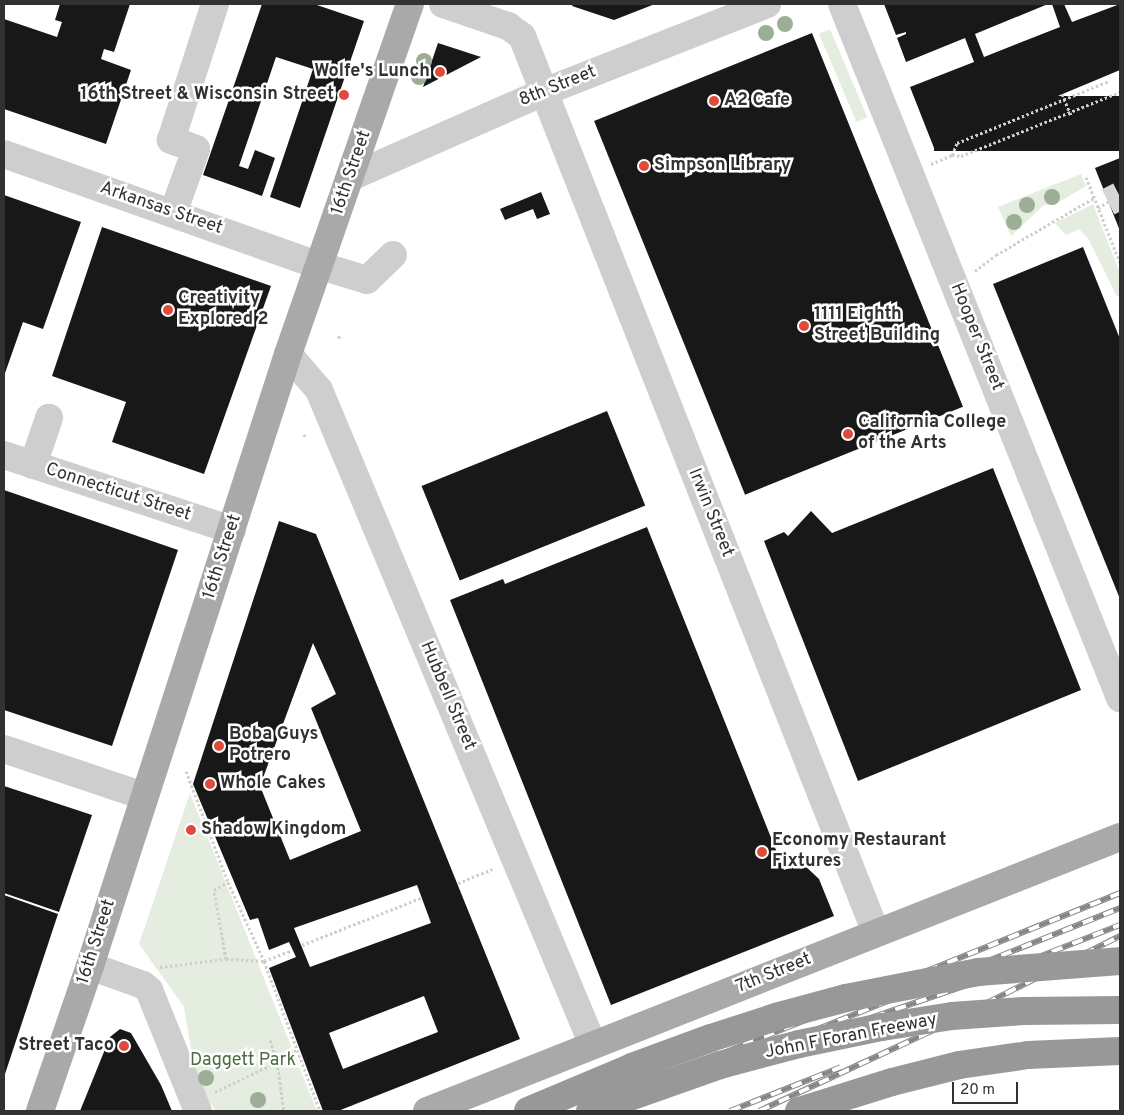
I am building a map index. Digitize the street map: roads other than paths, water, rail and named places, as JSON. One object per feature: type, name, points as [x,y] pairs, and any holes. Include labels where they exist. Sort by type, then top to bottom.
[{"type":"highway","points":[[528,1111],[632,1067],[711,1038],[779,1016],[846,998],[978,972],[1120,961]]},
{"type":"highway","name":"John F Foran Freeway","points":[[590,1111],[720,1065],[800,1044],[882,1027],[952,1016],[1024,1011],[1120,1010]]},
{"type":"highway","points":[[799,1111],[892,1082],[959,1065],[1028,1055],[1120,1051]]},
{"type":"main road","name":"16th Street","points":[[40,1111],[90,966],[288,354],[410,4]]},
{"type":"main road","name":"7th Street","points":[[427,1111],[1120,838]]},
{"type":"street","points":[[173,213],[196,148],[171,140],[215,4]]},
{"type":"street","name":"Irwin Street","points":[[443,4],[508,26],[522,36],[876,933]]},
{"type":"street","name":"8th Street","points":[[351,177],[544,92],[767,4]]},
{"type":"street","name":"Hooper Street","points":[[842,4],[1117,682]]},
{"type":"street","name":"Arkansas Street","points":[[4,154],[318,265],[367,280],[393,255]]},
{"type":"street","name":"Hubbell Street","points":[[288,354],[319,390],[593,1046]]},
{"type":"street","points":[[33,465],[49,418]]},
{"type":"street","name":"Connecticut Street","points":[[4,455],[232,530]]},
{"type":"street","points":[[4,749],[144,796]]},
{"type":"street","points":[[90,966],[143,985],[149,990],[196,1107]]},
{"type":"tunnel","points":[[1108,202],[1120,196]]},
{"type":"railway","points":[[580,1111],[1120,893]]},
{"type":"railway","points":[[613,1111],[1120,908]]},
{"type":"railway","points":[[812,1038],[970,984],[1120,925]]},
{"type":"railway","points":[[759,1111],[927,1033],[1120,936]]},
{"type":"railway","points":[[730,1111],[841,1067]]},
{"type":"place","name":"Wolfe's Lunch","points":[[440,72]]},
{"type":"place","name":"16th Street & Wisconsin Street","points":[[344,95]]},
{"type":"place","name":"A2 Cafe","points":[[714,101]]},
{"type":"place","name":"Simpson Library","points":[[644,166]]},
{"type":"place","name":"Creativity Explored 2","points":[[168,310]]},
{"type":"place","name":"1111 Eighth Street Building","points":[[804,326]]},
{"type":"place","name":"California College of the Arts","points":[[848,434]]},
{"type":"place","name":"Boba Guys Potrero","points":[[219,746]]},
{"type":"place","name":"Whole Cakes","points":[[210,784]]},
{"type":"place","name":"Shadow Kingdom","points":[[191,830]]},
{"type":"place","name":"Economy Restaurant Fixtures","points":[[762,852]]},
{"type":"place","name":"Street Taco","points":[[124,1046]]},
{"type":"park label","name":"Daggett Park","points":[[243,1061]]}]
